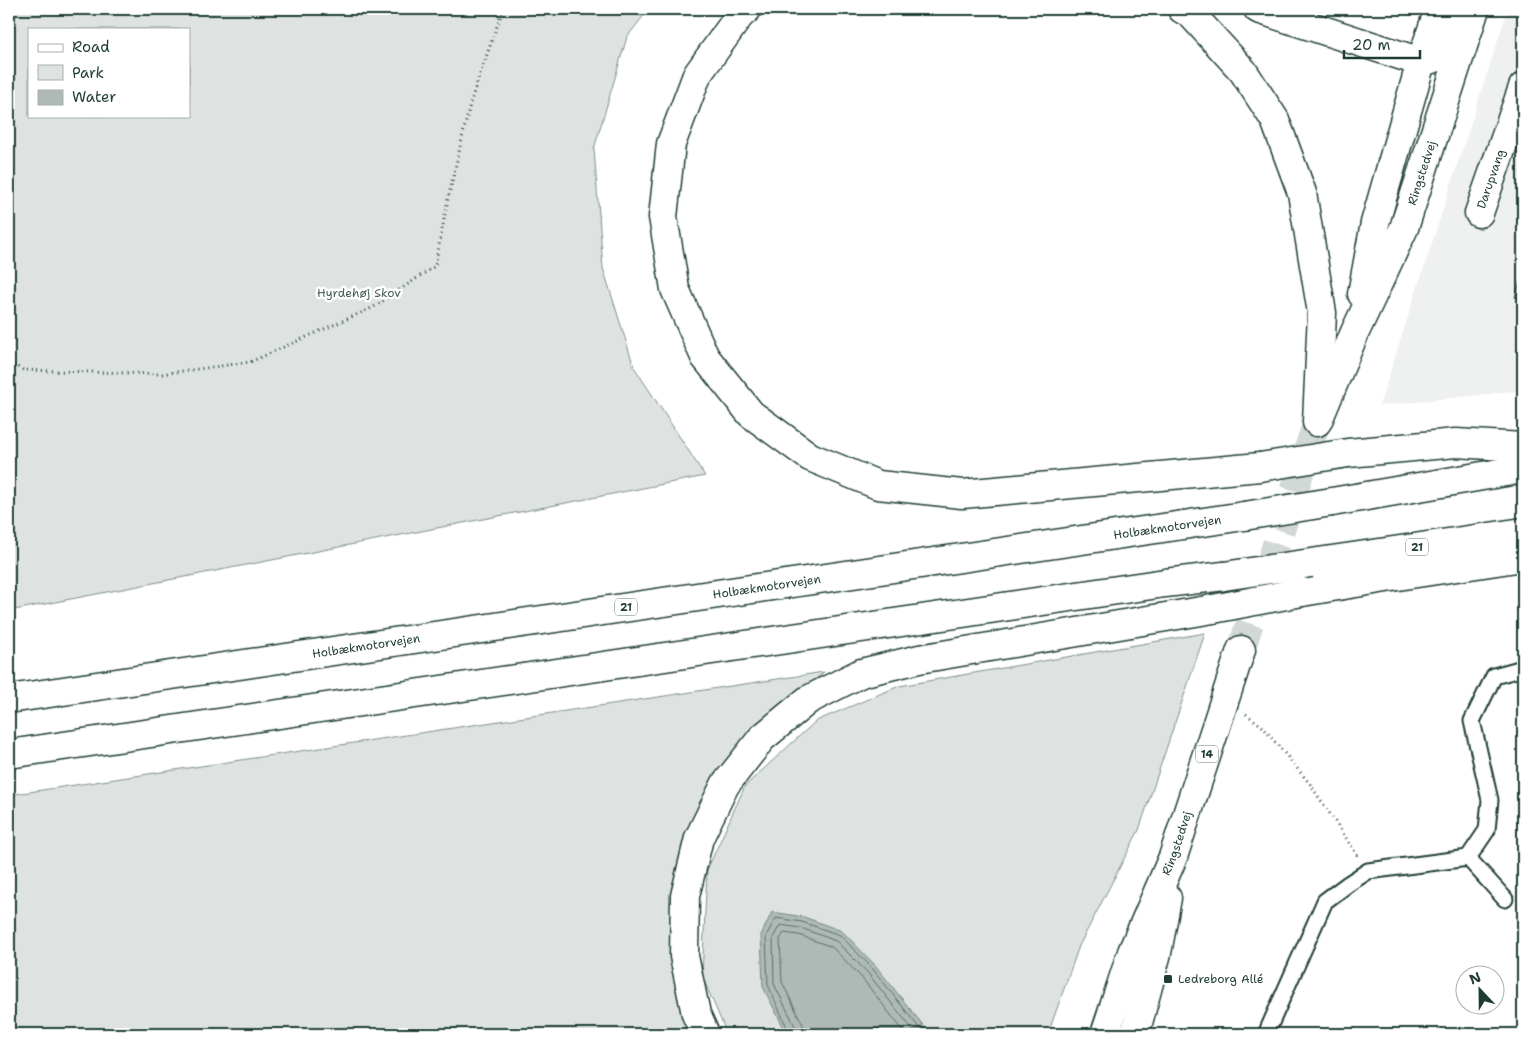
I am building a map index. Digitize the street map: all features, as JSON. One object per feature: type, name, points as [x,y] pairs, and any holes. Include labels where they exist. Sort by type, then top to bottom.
[{"type":"main road","points":[[747,9],[740,15],[697,75],[671,144],[663,217],[675,289],[705,357],[751,414],[810,457],[878,484],[962,494],[1260,467],[1348,453],[1456,443],[1523,447]]},
{"type":"main road","name":"Ringstedvej","points":[[1182,9],[1191,14],[1243,71],[1275,120],[1302,193],[1322,313],[1317,422],[1354,332],[1404,228],[1475,9]]},
{"type":"main road","points":[[1258,9],[1421,62],[1434,58],[1453,30],[1460,9]]},
{"type":"main road","name":"Ringstedvej","points":[[1354,332],[1375,223],[1421,62],[1439,9]]},
{"type":"main road","name":"Darupvang","points":[[1479,214],[1523,87]]},
{"type":"main road","name":"Holbækmotorvejen","points":[[9,699],[1244,516],[1523,469]]},
{"type":"main road","name":"21","points":[[9,754],[1523,532]]},
{"type":"main road","points":[[705,1034],[696,1014],[684,956],[685,896],[699,838],[725,785],[762,738],[808,700],[861,673],[919,659],[1302,592],[1523,557]]},
{"type":"main road","name":"Ringstedvej","points":[[1105,1034],[1132,952],[1174,857],[1241,650]]},
{"type":"main road","points":[[1136,1034],[1157,953],[1174,857]]},
{"type":"lane","points":[[1266,1034],[1325,901],[1368,871],[1468,858],[1487,830],[1490,800],[1472,721],[1494,676],[1523,668]]},
{"type":"lane","points":[[1468,858],[1505,899]]},
{"type":"path","points":[[9,362],[23,370],[161,374],[250,362],[374,307],[435,266],[471,100],[503,9]]},
{"type":"path","points":[[1226,698],[1262,726],[1310,784],[1368,871]]},
{"type":"shaded area","points":[[1508,9],[1523,9],[1523,390],[1379,406]]},
{"type":"green space","name":"Hyrdehøj Skov","points":[[9,9],[649,9],[627,37],[594,149],[603,268],[634,367],[705,476],[9,611]]},
{"type":"green space","points":[[1205,633],[1139,830],[1079,946],[1048,1034],[727,1034],[702,976],[707,870],[745,786],[816,721],[899,686]]},
{"type":"green space","points":[[824,672],[741,743],[704,796],[675,876],[671,944],[692,1034],[9,1034],[9,795]]},
{"type":"water","points":[[772,912],[804,917],[842,931],[875,965],[930,1034],[787,1034],[763,987],[761,935]]},
{"type":"building","points":[[1523,273],[1523,300],[1515,297]]},
{"type":"tunnel","points":[[1241,650],[1317,422]]},
{"type":"place","name":"Ledreborg Allé","points":[[1168,979]]}]
